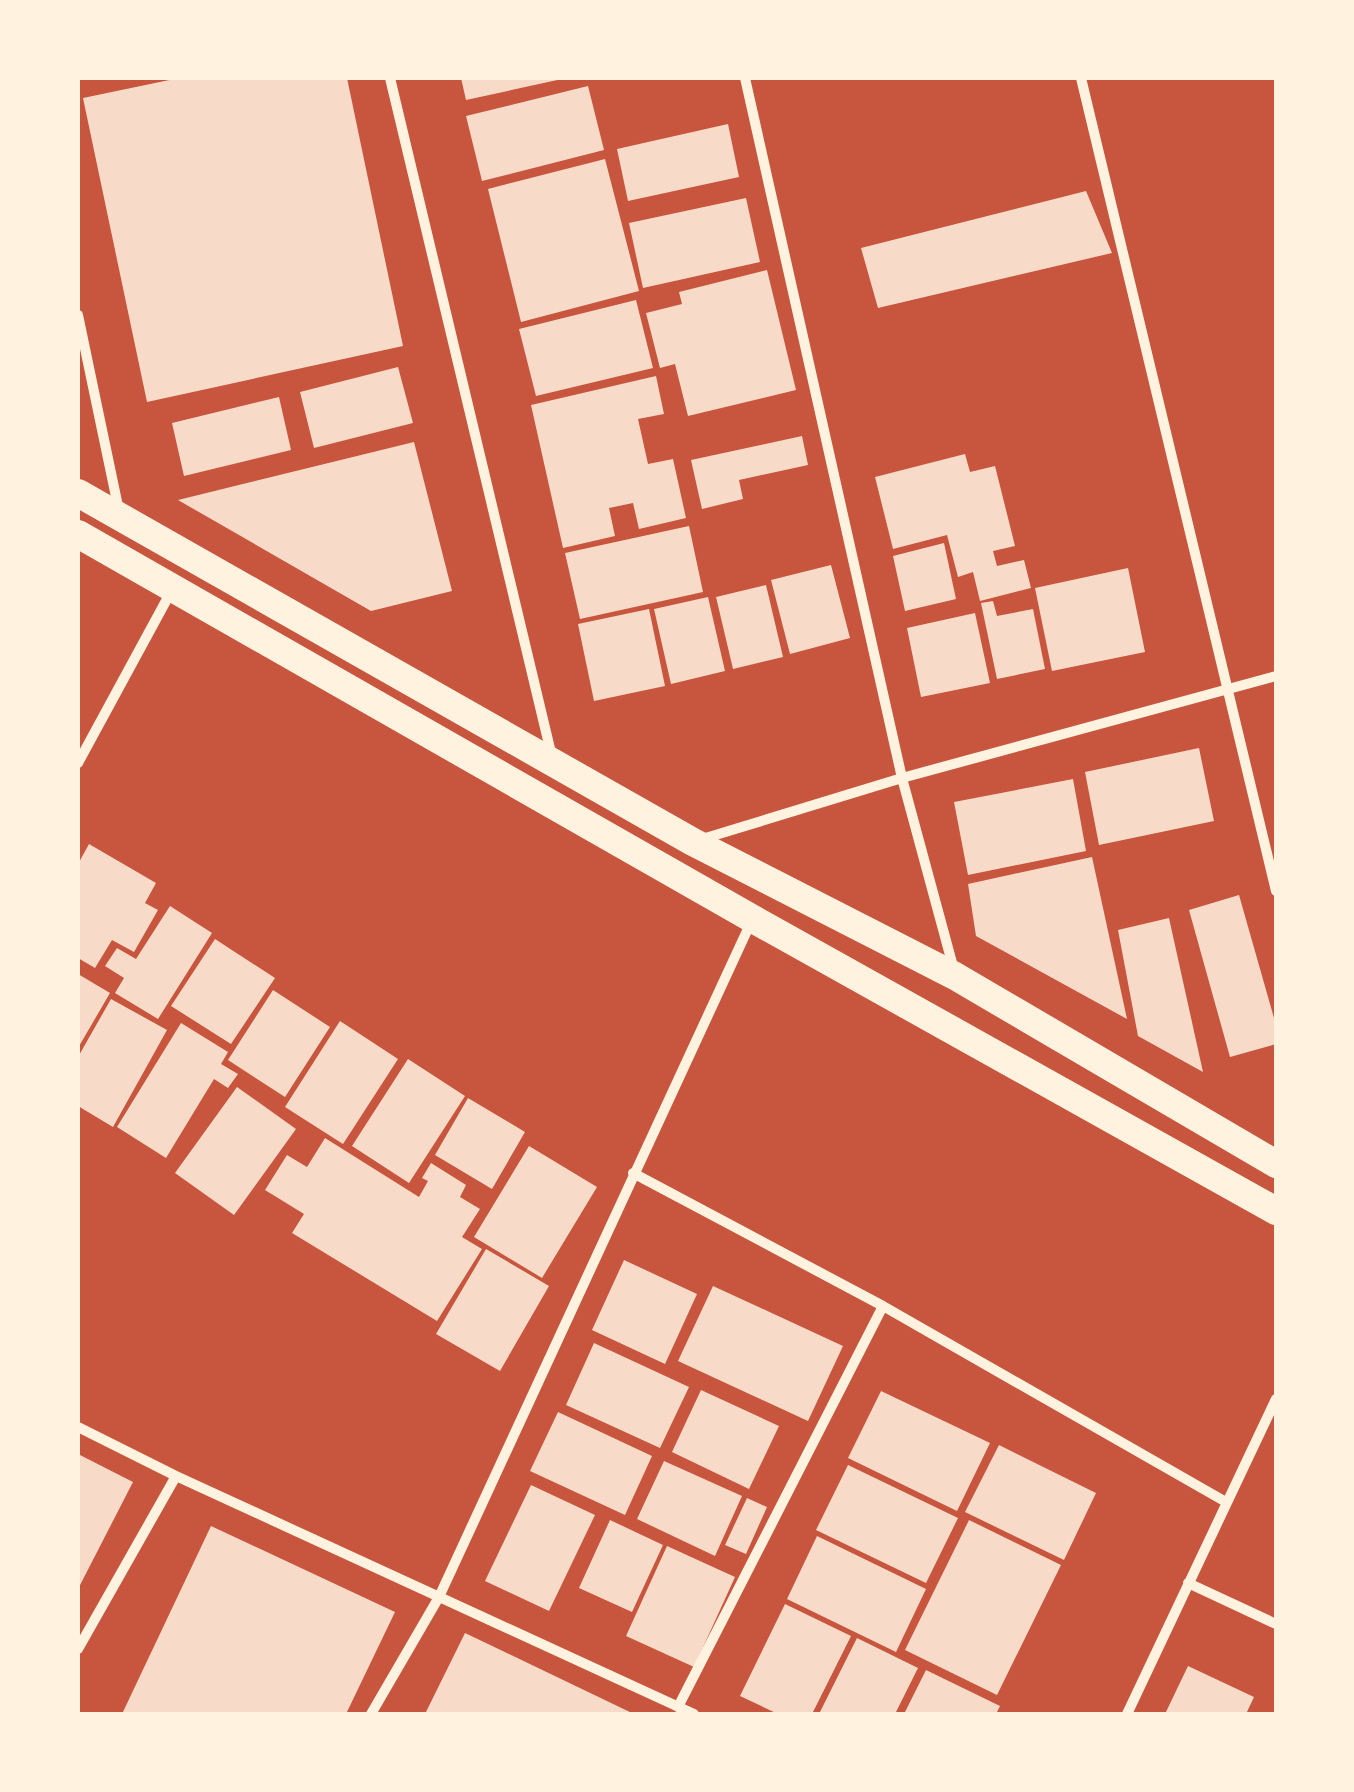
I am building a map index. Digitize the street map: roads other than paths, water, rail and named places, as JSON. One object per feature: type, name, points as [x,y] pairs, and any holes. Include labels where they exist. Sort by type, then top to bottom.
[{"type":"highway","points":[[78,493],[693,842],[955,976],[1276,1164]]},
{"type":"highway","points":[[78,534],[1276,1212]]},
{"type":"street","points":[[390,78],[553,763]]},
{"type":"street","points":[[745,78],[902,778],[955,976]]},
{"type":"street","points":[[1082,78],[1276,891]]},
{"type":"street","points":[[78,315],[120,517]]},
{"type":"street","points":[[78,763],[172,588]]},
{"type":"street","points":[[693,842],[902,778],[1276,676]]},
{"type":"street","points":[[371,1714],[439,1597],[753,919]]},
{"type":"street","points":[[633,1172],[883,1306],[1226,1502]]},
{"type":"street","points":[[678,1707],[883,1306]]},
{"type":"street","points":[[1126,1714],[1276,1398]]},
{"type":"street","points":[[78,1427],[176,1476],[694,1714]]},
{"type":"street","points":[[78,1650],[176,1476]]},
{"type":"street","points":[[1188,1583],[1276,1624]]}]
